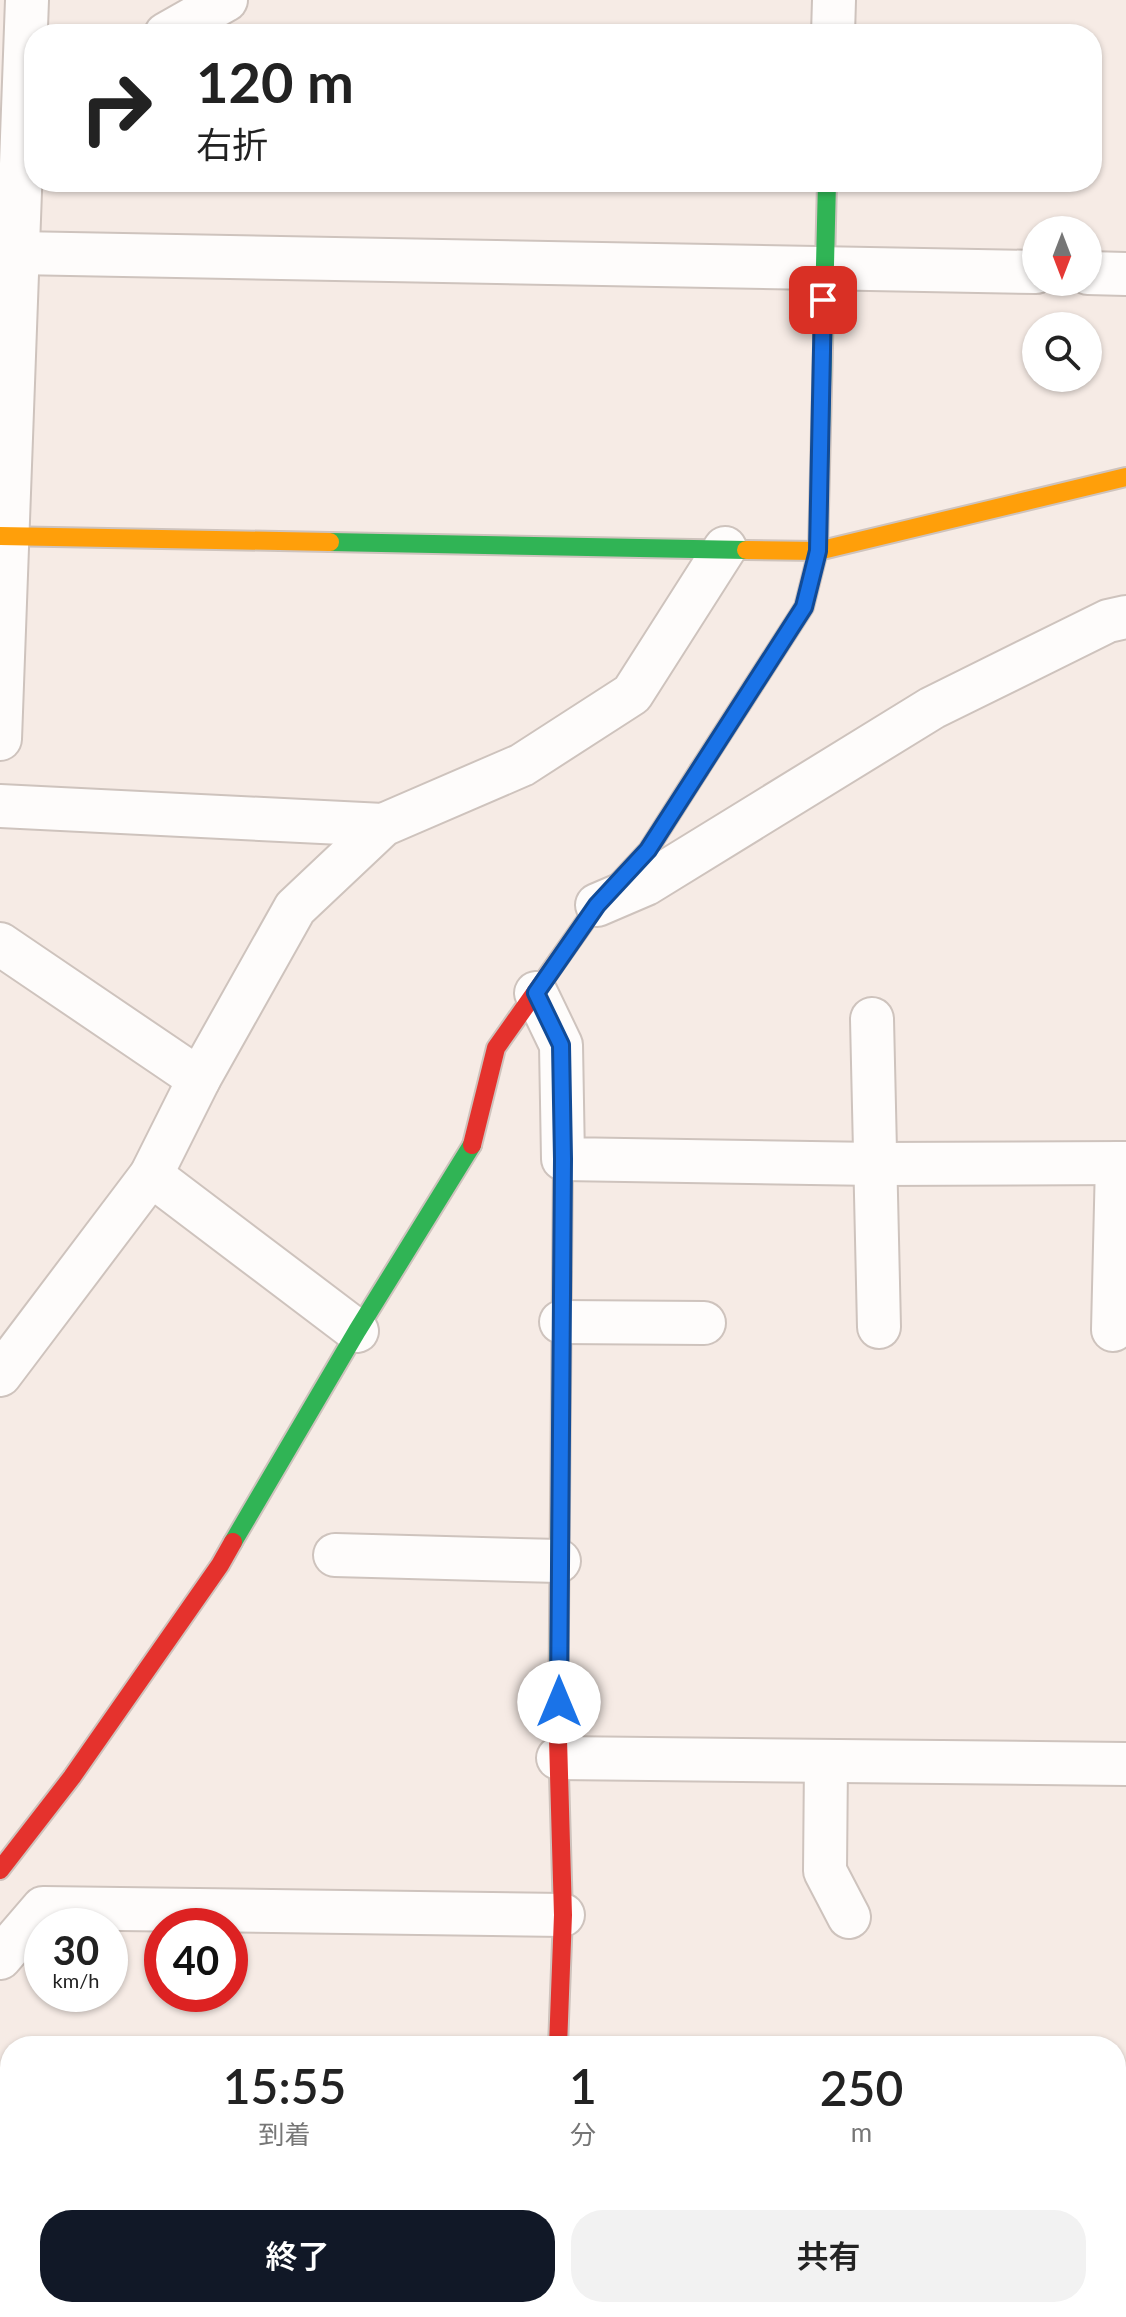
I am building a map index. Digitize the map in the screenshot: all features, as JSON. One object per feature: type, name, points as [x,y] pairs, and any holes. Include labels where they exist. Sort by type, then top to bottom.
[{"type":"street","points":[[27,0],[28,24]]},
{"type":"street","points":[[184,24],[226,0]]},
{"type":"street","points":[[833,24],[834,0]]},
{"type":"street","points":[[0,739],[4,536],[24,144]]},
{"type":"street","points":[[0,1870],[72,1777],[220,1565],[357,1331],[471,1150],[496,1048],[597,905],[648,850],[804,607],[818,551],[827,192]]},
{"type":"street","points":[[17,253],[1022,272]]},
{"type":"street","points":[[1102,273],[1126,274]]},
{"type":"street","points":[[4,536],[818,551],[1126,477]]},
{"type":"street","points":[[7,1350],[151,1175],[199,1079],[295,908],[383,825],[522,765],[632,694],[725,548]]},
{"type":"street","points":[[597,905],[646,884],[932,708],[1108,621],[1126,617]]},
{"type":"street","points":[[0,806],[383,825]]},
{"type":"street","points":[[0,944],[199,1079]]},
{"type":"street","points":[[536,993],[561,1045],[563,1159],[558,1758],[563,1915],[558,2036]]},
{"type":"street","points":[[872,1019],[879,1327]]},
{"type":"street","points":[[563,1159],[876,1164],[1122,1163],[1113,1330]]},
{"type":"street","points":[[151,1175],[357,1331]]},
{"type":"street","points":[[561,1322],[704,1323]]},
{"type":"street","points":[[335,1555],[559,1561]]},
{"type":"street","points":[[558,1758],[1126,1764]]},
{"type":"street","points":[[826,1761],[825,1871],[849,1917]]},
{"type":"street","points":[[0,1958],[43,1908],[563,1915]]},
{"type":"traffic: fast","points":[[699,770],[804,607],[818,551],[827,192]]},
{"type":"traffic: fast","points":[[330,542],[746,550]]},
{"type":"traffic: fast","points":[[233,1542],[357,1331],[472,1145]]},
{"type":"traffic: fast","points":[[558,1739],[563,1159]]},
{"type":"traffic: slow","points":[[746,550],[818,551],[1126,477]]},
{"type":"traffic: slow","points":[[0,536],[330,542]]},
{"type":"traffic: jam","points":[[472,1145],[496,1048],[597,905],[648,850],[699,770]]},
{"type":"traffic: jam","points":[[0,1870],[72,1777],[233,1542]]},
{"type":"traffic: jam","points":[[558,1739],[563,1915],[558,2036]]},
{"type":"route","points":[[559,1702],[561,1045],[536,993],[597,905],[648,850],[804,607],[818,551],[823,300]]}]
